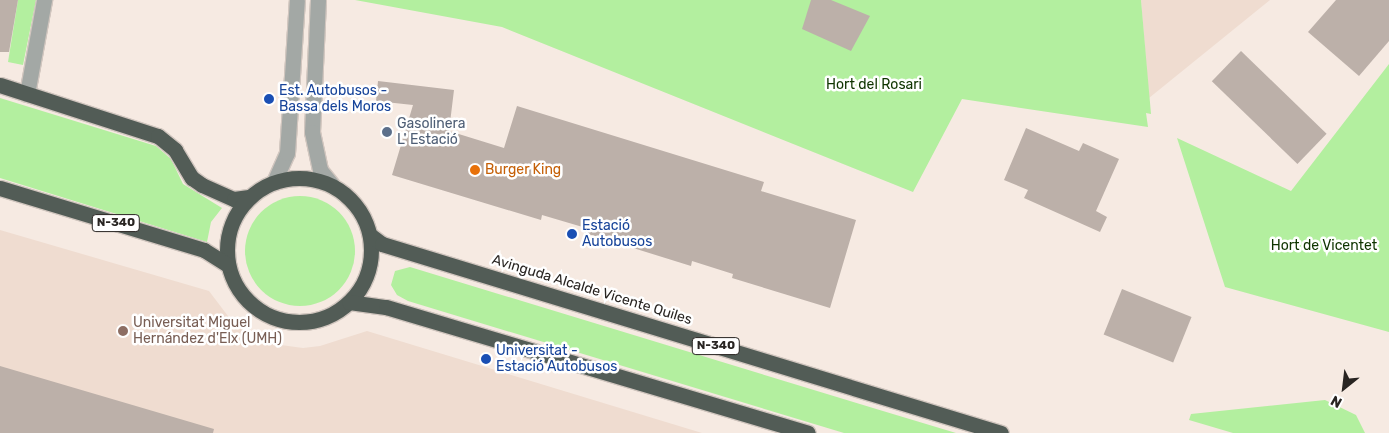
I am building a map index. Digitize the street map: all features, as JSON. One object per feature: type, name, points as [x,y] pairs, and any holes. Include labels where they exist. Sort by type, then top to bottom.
[{"type":"highway","points":[[0,86],[158,136],[176,150],[192,178],[202,185],[234,199],[249,197],[274,182],[303,177],[332,185],[354,204],[363,215],[370,235],[368,272],[349,302],[316,320],[278,319],[260,311],[246,298],[228,264],[230,228],[249,197]]},
{"type":"highway","name":"N-340","points":[[0,188],[204,250],[228,264]]},
{"type":"highway","name":"Avinguda Alcalde Vicente Quiles","points":[[370,235],[382,244],[1001,433]]},
{"type":"highway","points":[[349,302],[386,307],[808,433]]},
{"type":"street","points":[[27,94],[44,0]]},
{"type":"street","points":[[274,182],[287,153],[297,0]]},
{"type":"street","points":[[318,0],[312,132],[320,170],[332,185]]},
{"type":"shaded area","points":[[1141,0],[1270,0],[1149,98]]},
{"type":"shaded area","name":"Universitat Miguel Hernández d'Elx (UMH)","points":[[0,230],[209,291],[231,320],[266,343],[303,348],[320,346],[367,331],[702,433],[0,433]]},
{"type":"green space","points":[[18,0],[36,0],[23,65],[8,62]]},
{"type":"green space","name":"Hort del Rosari","points":[[355,0],[1141,0],[1151,114],[1146,113],[1148,127],[962,99],[913,192],[502,27]]},
{"type":"green space","name":"Hort de Vicentet","points":[[1389,64],[1389,332],[1225,287],[1177,138],[1291,191]]},
{"type":"green space","points":[[0,98],[156,146],[171,159],[183,184],[222,208],[211,222],[207,242],[0,178]]},
{"type":"green space","points":[[300,196],[321,200],[339,212],[351,230],[355,251],[351,272],[339,290],[321,302],[300,306],[279,302],[261,290],[249,272],[245,251],[249,230],[261,212],[279,200]]},
{"type":"green space","points":[[410,267],[956,433],[844,433],[408,301],[397,295],[391,285],[395,271]]},
{"type":"green space","points":[[1325,400],[1356,415],[1365,433],[1233,433],[1189,420],[1191,414]]},
{"type":"building","points":[[0,0],[18,0],[9,52],[0,52]]},
{"type":"building","points":[[811,0],[831,0],[870,16],[851,51],[802,29]]},
{"type":"building","points":[[1336,0],[1389,0],[1389,41],[1359,76],[1308,32]]},
{"type":"building","points":[[1241,51],[1327,134],[1297,164],[1212,81]]},
{"type":"building","points":[[378,81],[454,90],[449,131],[504,148],[517,106],[764,182],[761,191],[856,220],[830,308],[732,278],[733,274],[692,261],[691,266],[585,233],[586,228],[542,215],[541,220],[392,175],[413,105],[376,101]]},
{"type":"building","points":[[1026,128],[1079,151],[1083,143],[1119,159],[1096,211],[1107,217],[1100,232],[1024,198],[1028,190],[1004,180]]},
{"type":"building","points":[[1122,289],[1192,317],[1173,363],[1104,334]]},
{"type":"building","points":[[0,366],[214,429],[213,433],[0,433]]},
{"type":"place","name":"Est. Autobusos - Bassa dels Moros","points":[[269,99]]},
{"type":"place","name":"Gasolinera L' Estació","points":[[387,132]]},
{"type":"place","name":"Burger King","points":[[475,170]]},
{"type":"place","name":"Estació Autobusos","points":[[572,234]]},
{"type":"place","name":"Universitat Miguel Hernández d'Elx (UMH)","points":[[123,331]]},
{"type":"place","name":"Universitat - Estació Autobusos","points":[[486,359]]}]
